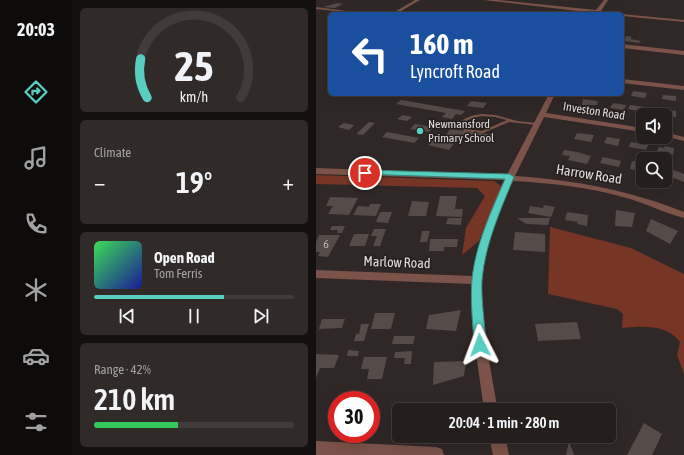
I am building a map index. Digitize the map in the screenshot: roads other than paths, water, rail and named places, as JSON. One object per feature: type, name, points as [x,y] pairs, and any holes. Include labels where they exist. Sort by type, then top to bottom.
[{"type":"street","points":[[397,12],[418,0]]},
{"type":"street","points":[[486,0],[588,12]]},
{"type":"street","points":[[598,12],[606,0]]},
{"type":"street","points":[[316,8],[347,12]]},
{"type":"street","points":[[624,14],[684,21]]},
{"type":"street","points":[[624,46],[684,53]]},
{"type":"street","points":[[624,81],[684,88]]},
{"type":"street","points":[[490,403],[480,345],[477,280],[484,247],[495,212],[510,177],[551,96]]},
{"type":"street","name":"Investon Road","points":[[540,119],[636,129]]},
{"type":"street","points":[[672,136],[684,139]]},
{"type":"street","name":"Harrow Road","points":[[316,171],[510,177],[608,190],[646,200],[684,215]]},
{"type":"street","name":"Marlow Road","points":[[316,274],[477,280]]},
{"type":"street","points":[[498,443],[501,455]]},
{"type":"street","points":[[316,449],[436,455]]},
{"type":"lane","points":[[515,121],[493,115],[476,115],[463,121],[460,125],[465,130],[483,132],[501,123],[540,119]]},
{"type":"place","name":"Newmansford Primary School","points":[[420,131]]}]
